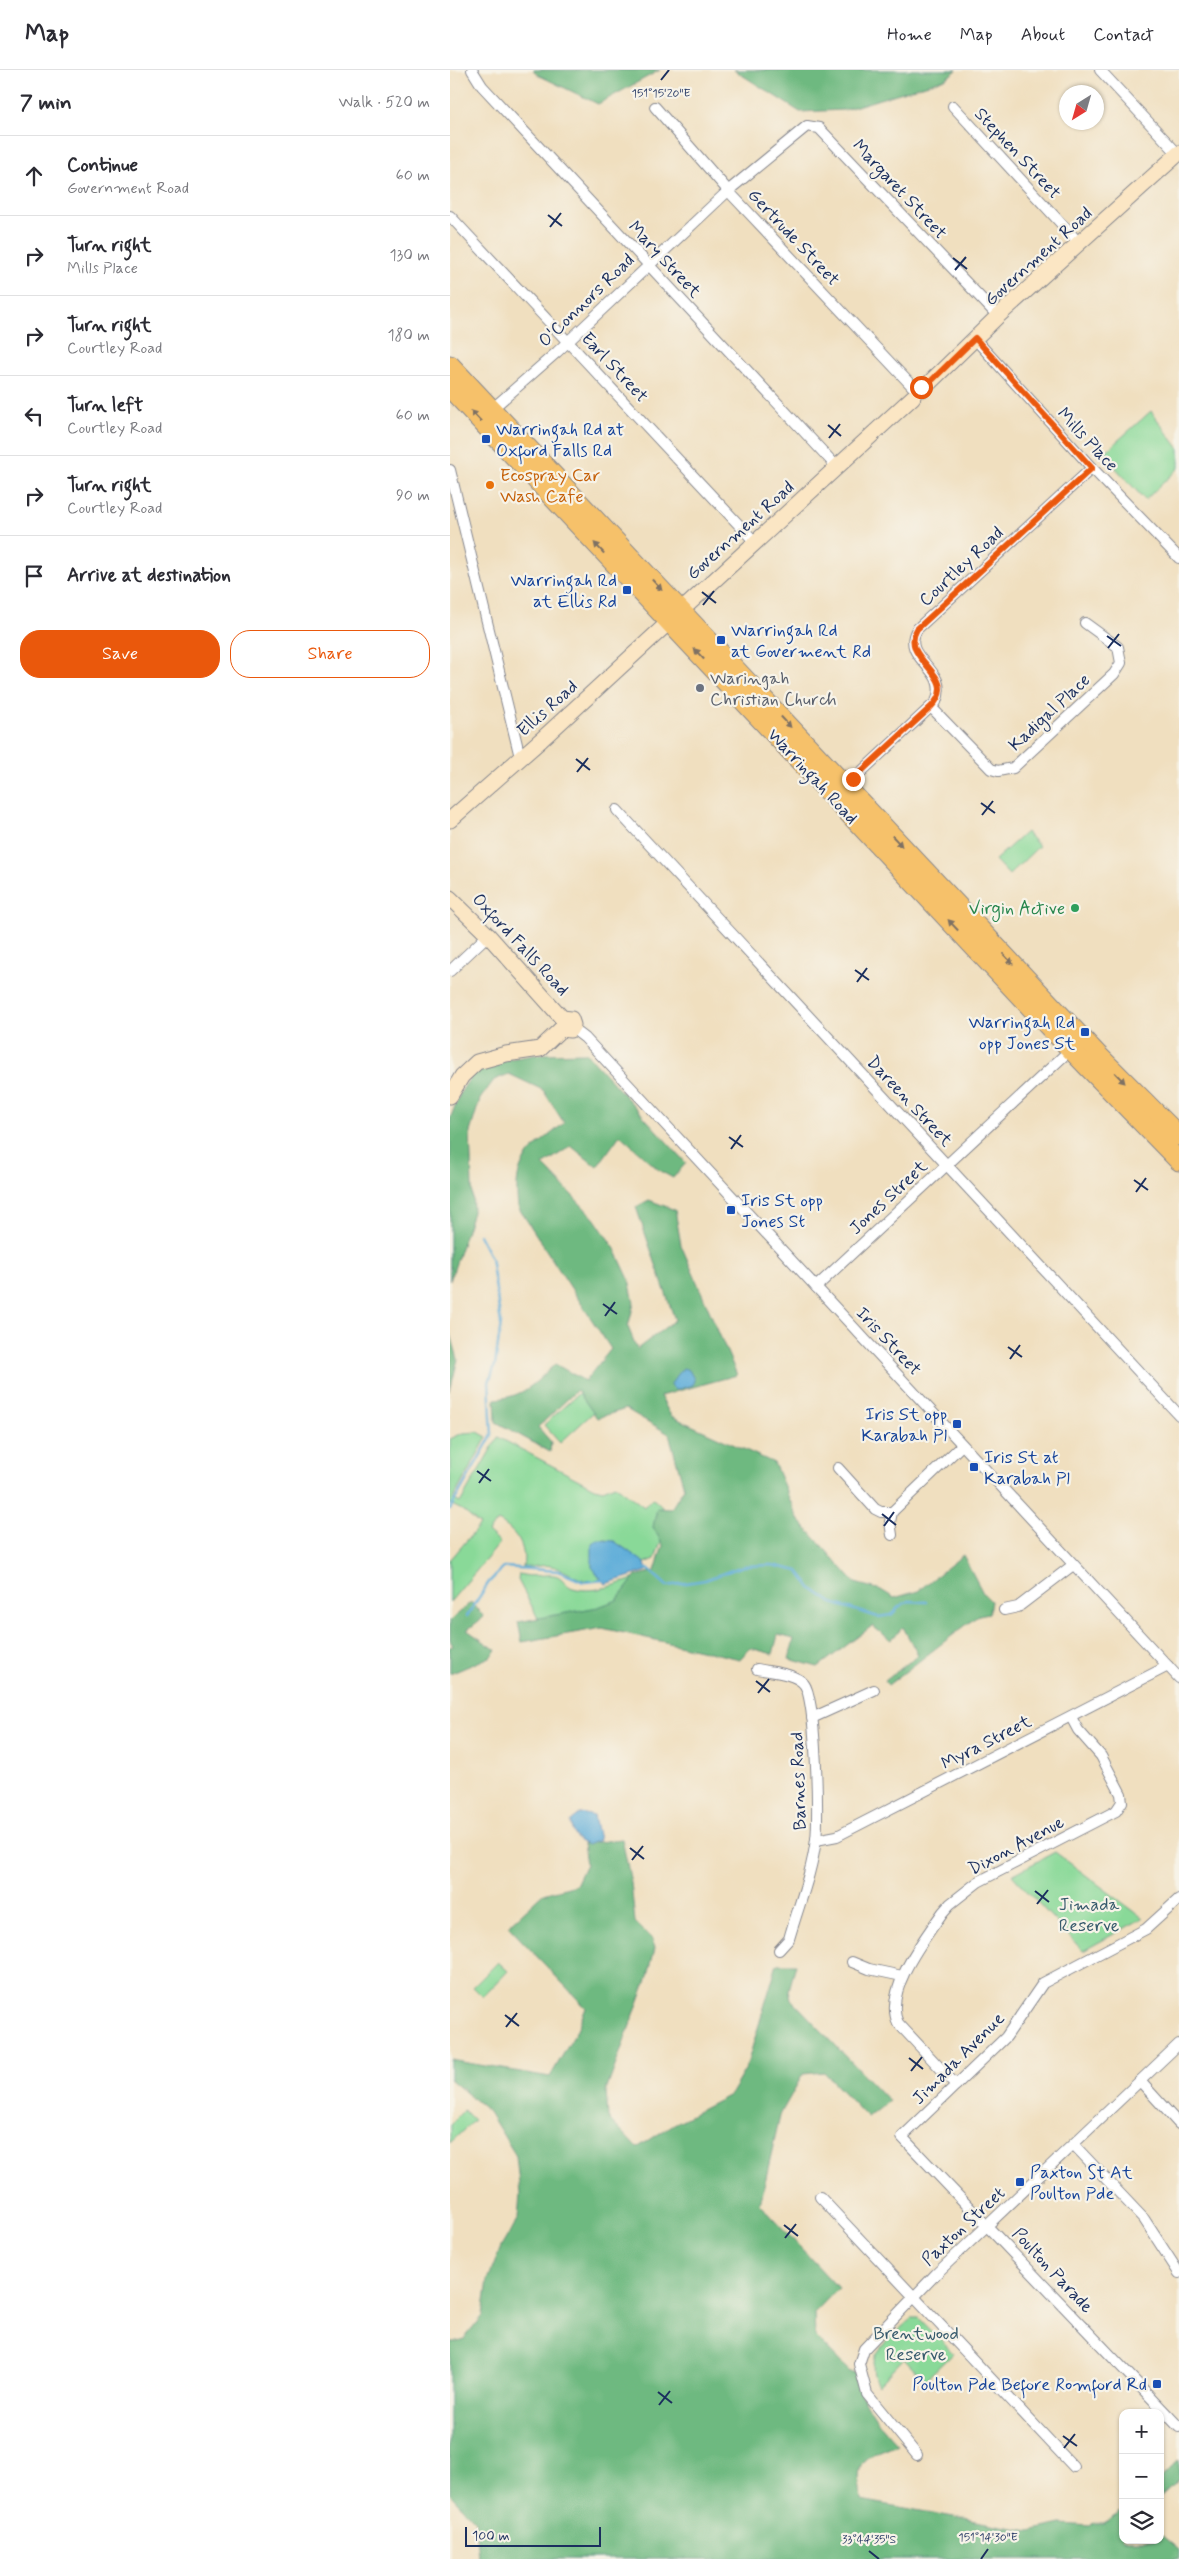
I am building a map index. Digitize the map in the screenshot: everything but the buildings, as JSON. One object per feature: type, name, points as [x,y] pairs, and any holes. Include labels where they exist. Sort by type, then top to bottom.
[{"type":"highway","name":"Warringah Road","points":[[450,365],[492,409],[674,616],[1070,1050],[1179,1161]]},
{"type":"highway","name":"Warringah Road","points":[[451,393],[846,786],[1125,1084],[1179,1136]]},
{"type":"street","name":"Mary Street","points":[[472,70],[482,86],[837,468]]},
{"type":"street","points":[[1100,70],[1179,154]]},
{"type":"street","name":"Stephen Street","points":[[953,106],[1080,244]]},
{"type":"street","name":"Gertrude Street","points":[[655,107],[729,190],[916,391]]},
{"type":"street","name":"O'Connors Road","points":[[492,409],[729,190],[807,126],[820,128]]},
{"type":"street","name":"Margaret Street","points":[[820,128],[998,316]]},
{"type":"street","name":"Government Road","points":[[674,616],[837,468],[916,391],[1179,154]]},
{"type":"street","name":"Earl Street","points":[[450,216],[755,542]]},
{"type":"street","name":"Mills Place","points":[[975,338],[1092,468],[1179,558]]},
{"type":"street","name":"Courtley Road","points":[[846,786],[936,702],[940,687],[938,678],[915,651],[913,637],[917,629],[1092,468]]},
{"type":"street","points":[[450,470],[520,757]]},
{"type":"street","name":"Ellis Road","points":[[450,820],[541,740],[674,616]]},
{"type":"street","name":"Kadigal Place","points":[[931,707],[991,769],[998,772],[1013,768],[1114,674],[1121,663],[1118,647],[1085,623]]},
{"type":"street","name":"Dareen Street","points":[[617,810],[1179,1415]]},
{"type":"street","name":"Oxford Falls Road","points":[[450,898],[488,935],[565,1025]]},
{"type":"street","points":[[450,971],[488,935]]},
{"type":"street","points":[[450,1096],[462,1076],[477,1062],[506,1054],[540,1050],[565,1025]]},
{"type":"street","name":"Iris Street","points":[[565,1025],[585,1038],[1179,1678]]},
{"type":"street","name":"Jones Street","points":[[816,1287],[1070,1050]]},
{"type":"street","points":[[892,1535],[890,1522],[892,1512],[962,1445]]},
{"type":"street","points":[[838,1468],[875,1509],[881,1512],[892,1512]]},
{"type":"street","points":[[1004,1610],[1018,1607],[1073,1565]]},
{"type":"street","name":"Myra Street","points":[[816,1840],[838,1836],[1168,1666]]},
{"type":"street","name":"Barnes Road","points":[[757,1669],[796,1678],[805,1685],[810,1699],[812,1718],[818,1820],[816,1840],[789,1939],[779,1950]]},
{"type":"street","points":[[812,1718],[874,1690]]},
{"type":"street","name":"Dixon Avenue","points":[[956,2084],[898,2023],[895,2011],[902,1976],[913,1956],[950,1904],[978,1882],[1116,1810],[1120,1806],[1122,1794],[1101,1756],[1078,1730],[1071,1717]]},
{"type":"street","name":"Jimada Avenue","points":[[902,2137],[1012,2031],[1043,1983],[1146,1929],[1179,1899]]},
{"type":"street","points":[[852,1962],[869,1969],[902,1976]]},
{"type":"street","name":"Paxton Street","points":[[917,2455],[867,2394],[859,2364],[864,2349],[914,2296],[1179,2044]]},
{"type":"street","points":[[1140,2081],[1179,2124]]},
{"type":"street","name":"Poulton Parade","points":[[902,2137],[1179,2427]]},
{"type":"street","points":[[1074,2145],[1144,2219],[1179,2273]]},
{"type":"street","points":[[820,2197],[1074,2468]]},
{"type":"green space","points":[[533,70],[660,70],[598,104],[538,75]]},
{"type":"green space","points":[[734,70],[957,70],[945,79],[844,110],[800,112]]},
{"type":"green space","points":[[1151,411],[1179,449],[1179,468],[1145,500],[1103,454]]},
{"type":"green space","points":[[1026,832],[1039,846],[1009,875],[995,860]]},
{"type":"green space","points":[[586,1053],[686,1163],[673,1178],[660,1171],[620,1135],[597,1167],[571,1146],[543,1165],[594,1218],[615,1249],[629,1279],[634,1303],[628,1327],[637,1349],[675,1320],[636,1207],[649,1200],[675,1210],[681,1245],[737,1375],[660,1396],[671,1416],[774,1463],[798,1519],[855,1583],[881,1590],[894,1598],[918,1591],[963,1555],[983,1593],[991,1601],[989,1613],[979,1615],[888,1685],[885,1681],[918,1655],[903,1627],[891,1640],[872,1626],[818,1667],[789,1659],[794,1639],[778,1635],[773,1654],[750,1648],[740,1659],[602,1628],[522,1642],[518,1622],[598,1607],[617,1600],[636,1576],[655,1571],[663,1545],[653,1527],[657,1508],[671,1509],[684,1488],[669,1434],[626,1409],[597,1418],[577,1390],[538,1427],[551,1442],[550,1452],[496,1422],[495,1399],[514,1395],[528,1388],[555,1364],[585,1381],[611,1349],[518,1207],[518,1177],[521,1167],[533,1149],[564,1123],[543,1090],[509,1074],[494,1080],[480,1099],[470,1132],[473,1212],[450,1281],[450,1119],[460,1093],[472,1075],[489,1062],[541,1054]]},
{"type":"green space","points":[[450,1331],[458,1359],[450,1391]]},
{"type":"green space","points":[[579,1393],[595,1411],[560,1443],[544,1425]]},
{"type":"green space","points":[[478,1432],[487,1437],[453,1499],[460,1503],[498,1437],[594,1488],[603,1490],[615,1485],[644,1507],[652,1498],[670,1514],[655,1559],[645,1563],[621,1546],[608,1540],[601,1540],[595,1542],[592,1566],[601,1578],[589,1581],[557,1568],[544,1565],[523,1567],[522,1546],[519,1540],[498,1521],[488,1532],[500,1543],[450,1602],[450,1560],[480,1525],[462,1510],[450,1504],[450,1439],[463,1433]]},
{"type":"green space","points":[[519,1574],[529,1576],[554,1575],[560,1577],[573,1588],[592,1590],[648,1574],[625,1600],[541,1624],[518,1580]]},
{"type":"green space","points":[[471,1602],[484,1617],[467,1630],[496,1650],[490,1657],[450,1674],[450,1647],[453,1646],[450,1640],[450,1621]]},
{"type":"green space","points":[[622,1839],[631,1883],[635,1922],[652,1939],[655,1948],[648,1976],[606,2091],[608,2118],[637,2148],[674,2124],[730,2095],[746,2068],[777,1964],[796,1964],[789,1990],[791,1999],[889,2101],[868,2118],[824,2072],[803,2074],[780,2115],[760,2204],[838,2288],[814,2313],[815,2336],[850,2372],[854,2372],[861,2392],[871,2411],[897,2444],[875,2453],[863,2462],[859,2475],[861,2500],[1030,2531],[1061,2524],[1090,2526],[1093,2523],[1104,2523],[1119,2514],[1119,2544],[1164,2544],[1164,2537],[1179,2550],[1179,2559],[478,2559],[475,2521],[450,2494],[450,2343],[464,2339],[483,2316],[488,2280],[501,2247],[518,2218],[520,2194],[516,2156],[489,2112],[450,2079],[450,2060],[550,2077],[575,2034],[586,2008],[508,1926],[543,1894],[576,1885],[586,1864],[583,1844]]},
{"type":"green space","name":"Jimada Reserve","points":[[1055,1852],[1143,1918],[1083,1951],[1012,1875]]},
{"type":"green space","points":[[498,1962],[508,1971],[483,1997],[473,1987]]},
{"type":"green space","points":[[464,2110],[474,2120],[450,2143],[450,2124]]},
{"type":"green space","name":"Brentwood Reserve","points":[[912,2318],[919,2318],[953,2353],[925,2380],[904,2358],[878,2385],[873,2364],[876,2355],[888,2339]]},
{"type":"green space","points":[[1179,2460],[1179,2479],[1164,2493],[1164,2475]]},
{"type":"water","points":[[683,1368],[689,1370],[694,1379],[693,1385],[675,1390],[670,1385]]},
{"type":"water","points":[[597,1540],[614,1541],[645,1563],[647,1571],[605,1584],[592,1567],[592,1544]]},
{"type":"water","points":[[581,1813],[594,1816],[599,1840],[587,1845],[574,1836],[572,1829],[571,1821]]},
{"type":"waterway","points":[[450,1509],[492,1435],[489,1382],[495,1365],[501,1323],[491,1258],[479,1235]]},
{"type":"waterway","points":[[644,1569],[648,1569],[667,1586],[705,1580],[743,1566],[772,1565],[798,1571],[812,1589],[832,1603],[878,1617],[891,1615],[908,1601],[927,1602]]},
{"type":"waterway","points":[[467,1616],[489,1582],[504,1567],[558,1571],[584,1582],[605,1580]]},
{"type":"place","name":"Warringah Rd at Oxford Falls Rd","points":[[486,439]]},
{"type":"place","name":"Ecospray Car Wash Cafe","points":[[490,485]]},
{"type":"place","name":"Warringah Rd at Ellis Rd","points":[[627,590]]},
{"type":"place","name":"Warringah Rd at Goverment Rd","points":[[721,640]]},
{"type":"place","name":"Waringah Christian Church","points":[[700,688]]},
{"type":"place","name":"Virgin Active","points":[[1075,908]]},
{"type":"place","name":"Warringah Rd opp Jones St","points":[[1085,1032]]},
{"type":"place","name":"Iris St opp Jones St","points":[[731,1210]]},
{"type":"place","name":"Iris St opp Karabah Pl","points":[[957,1424]]},
{"type":"place","name":"Iris St at Karabah Pl","points":[[974,1467]]},
{"type":"place","name":"Paxton St At Poulton Pde","points":[[1020,2182]]},
{"type":"place","name":"Poulton Pde Before Romford Rd","points":[[1157,2384]]},
{"type":"route","points":[[853,779],[931,707],[939,695],[938,678],[915,651],[913,637],[917,629],[1092,468],[975,338],[923,389],[921,387]]}]
